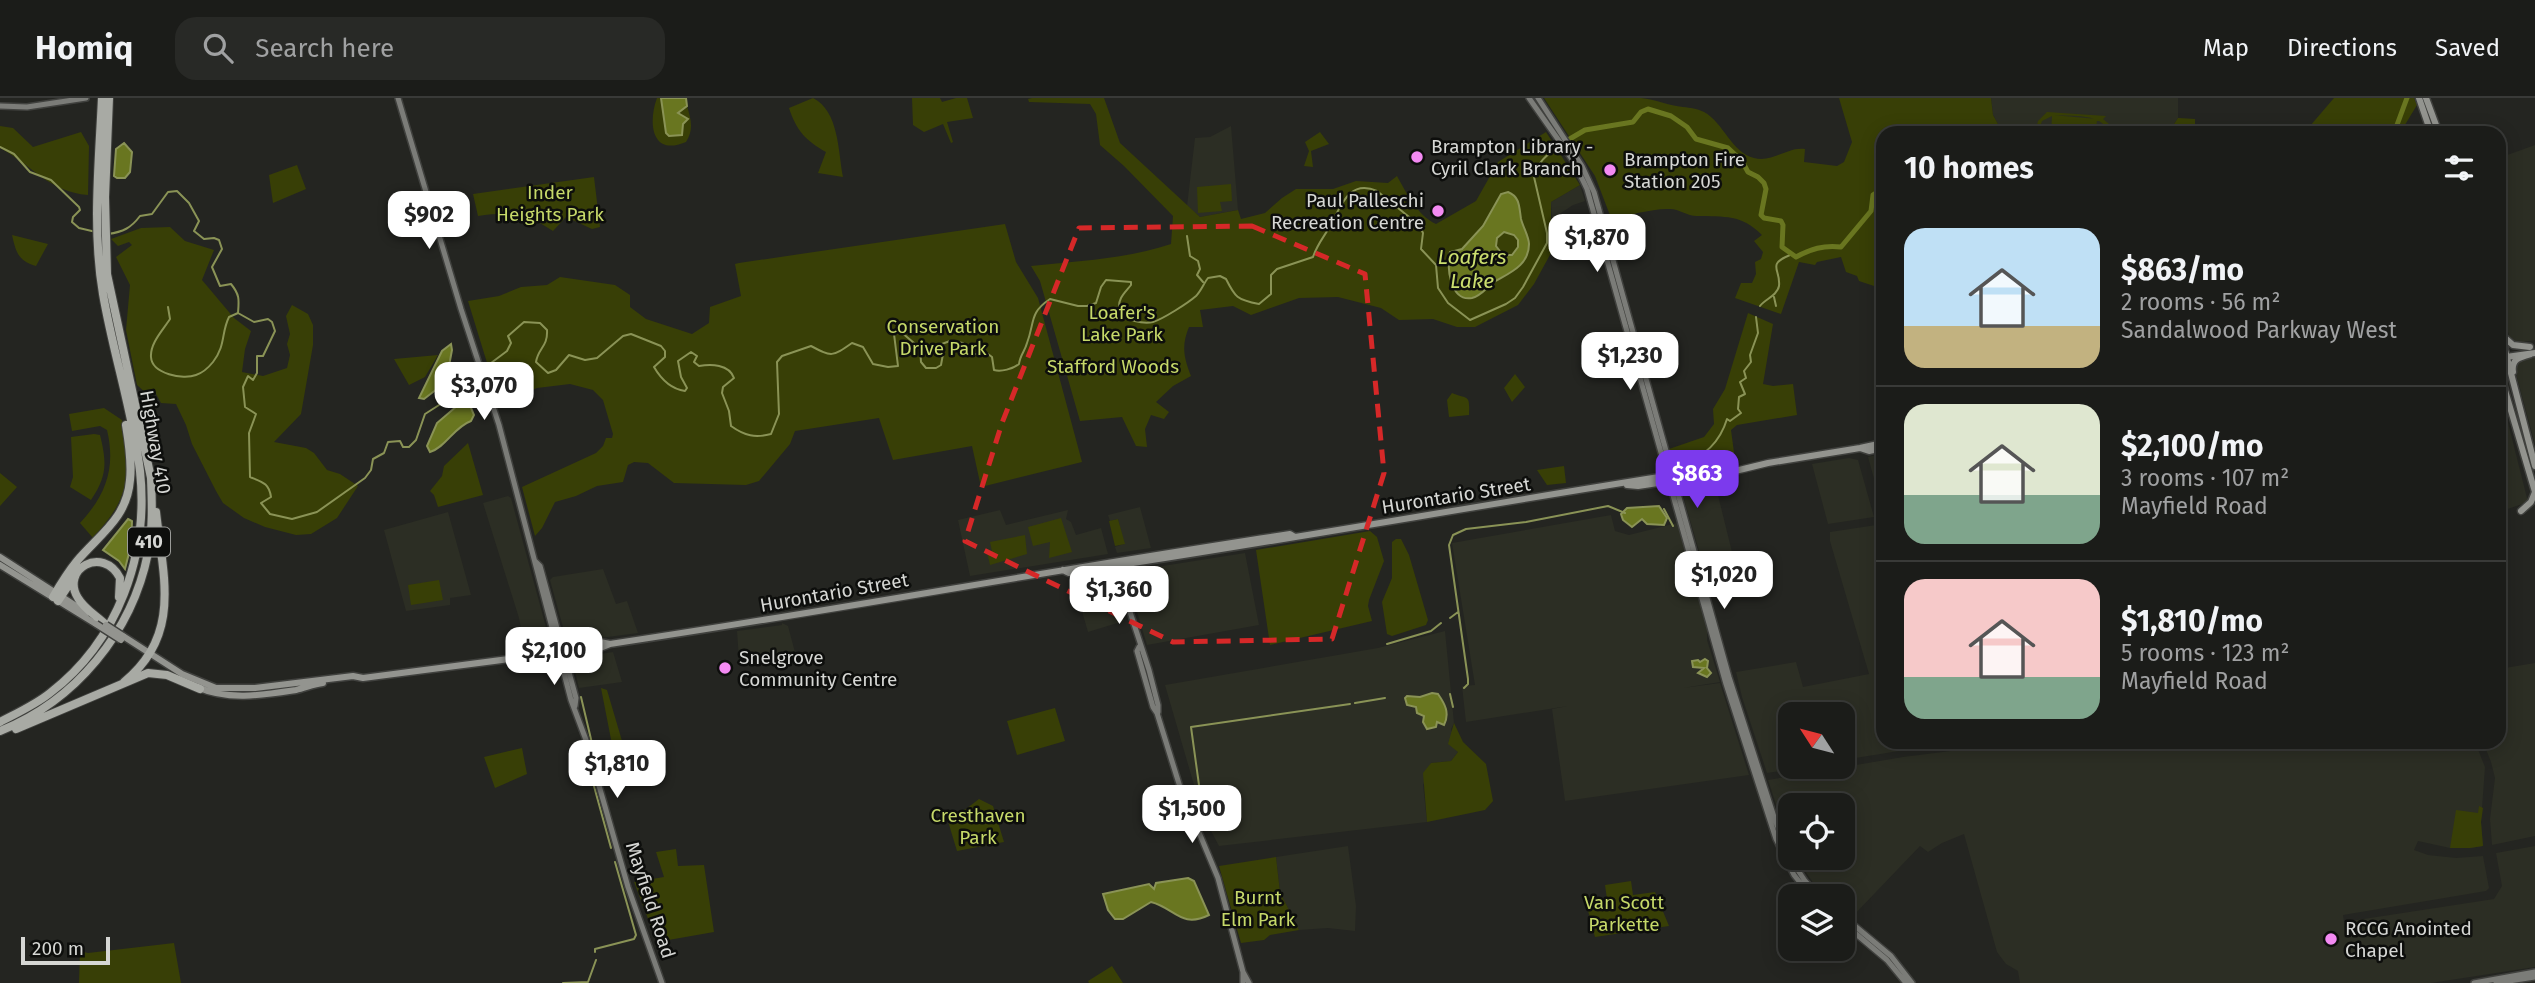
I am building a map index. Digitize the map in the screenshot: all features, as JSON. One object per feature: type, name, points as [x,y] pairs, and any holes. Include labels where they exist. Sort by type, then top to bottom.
[{"type":"highway","name":"Highway 410","points":[[0,722],[51,692],[82,663],[104,635],[120,607],[131,578],[140,531],[140,472],[103,293],[102,98]]},
{"type":"highway","name":"Highway 410","points":[[101,197],[109,98]]},
{"type":"highway","name":"Highway 410","points":[[0,733],[62,695],[96,661],[117,632],[132,604],[148,551],[152,513],[150,478],[103,250]]},
{"type":"highway","points":[[57,597],[78,560],[113,524],[125,503],[131,461],[122,391]]},
{"type":"highway","points":[[124,682],[138,669],[162,631],[165,603],[155,499],[150,478]]},
{"type":"highway","points":[[57,597],[84,565],[96,561],[112,567],[118,575],[120,595],[104,635]]},
{"type":"highway","points":[[75,576],[76,594],[100,622]]},
{"type":"highway","points":[[0,733],[141,675],[159,673],[200,689]]},
{"type":"main road","points":[[0,106],[34,106],[86,98]]},
{"type":"main road","name":"Mayfield Road","points":[[398,98],[485,380],[534,558],[540,566],[571,700],[628,887],[662,983]]},
{"type":"main road","points":[[1529,98],[1562,140]]},
{"type":"main road","points":[[1538,98],[1562,140],[1582,166],[1594,192],[1726,684],[1769,819],[1782,852],[1801,884]]},
{"type":"main road","points":[[2419,98],[2429,126]]},
{"type":"main road","points":[[2426,98],[2436,126]]},
{"type":"main road","points":[[2506,341],[2533,350]]},
{"type":"main road","points":[[2506,353],[2533,350]]},
{"type":"main road","points":[[2513,380],[2512,365],[2533,350]]},
{"type":"main road","points":[[2506,363],[2513,380],[2535,466]]},
{"type":"main road","points":[[2506,395],[2535,492],[2531,502],[2521,511]]},
{"type":"main road","name":"Hurontario Street","points":[[1114,563],[1138,563],[1622,485],[1638,486],[1671,478],[1731,472],[1735,469],[1876,445]]},
{"type":"main road","name":"Hurontario Street","points":[[1860,449],[1876,450]]},
{"type":"main road","points":[[1671,478],[1778,829]]},
{"type":"main road","name":"Hurontario Street","points":[[148,655],[197,682],[226,689],[360,677],[532,656],[539,659],[600,642],[610,644],[1290,534],[1295,537]]},
{"type":"main road","points":[[0,557],[57,597]]},
{"type":"main road","points":[[1114,563],[1156,695],[1157,713],[1183,794],[1218,878],[1243,972],[1249,983]]},
{"type":"main road","points":[[1114,563],[1114,571],[1124,596]]},
{"type":"main road","points":[[1120,577],[1124,567],[1138,563]]},
{"type":"main road","points":[[0,565],[57,597]]},
{"type":"main road","name":"Hurontario Street","points":[[57,597],[100,622],[200,689],[222,695],[247,696],[299,690],[316,684],[360,677]]},
{"type":"main road","points":[[1855,926],[1891,956],[1912,983]]},
{"type":"main road","points":[[1855,933],[1887,960],[1906,983]]},
{"type":"main road","points":[[1243,972],[1243,983]]},
{"type":"main road","points":[[2474,983],[2535,974]]},
{"type":"main road","points":[[2496,983],[2535,974]]},
{"type":"highlighted area","points":[[1252,226],[1365,274],[1384,473],[1332,639],[1173,642],[965,541],[1002,423],[1079,228]]},
{"type":"shaded area","points":[[1991,98],[2178,98],[2178,118],[2173,126],[1999,126],[1993,115]]},
{"type":"shaded area","points":[[1231,126],[1238,210],[1200,217],[1187,206],[1195,138],[1210,137]]},
{"type":"shaded area","points":[[2535,145],[2535,340],[2517,343],[2510,340],[2506,324],[2506,155]]},
{"type":"shaded area","points":[[1580,185],[1585,201],[1573,205],[1552,219],[1551,202]]},
{"type":"shaded area","points":[[2535,357],[2535,444],[2515,370],[2521,360]]},
{"type":"shaded area","points":[[2506,415],[2528,502],[2506,510]]},
{"type":"shaded area","points":[[1876,455],[1876,486],[1868,457]]},
{"type":"shaded area","points":[[1849,458],[1858,460],[1874,517],[1828,524],[1812,464]]},
{"type":"shaded area","points":[[1714,479],[1734,560],[1704,568],[1681,489],[1684,484]]},
{"type":"shaded area","points":[[508,496],[511,498],[550,642],[549,645],[525,650],[519,618],[483,503]]},
{"type":"shaded area","points":[[1140,507],[1151,548],[1117,553],[1115,547],[1124,544],[1118,519],[1110,521],[1108,515]]},
{"type":"shaded area","points":[[1000,510],[1006,525],[1068,510],[1066,519],[1071,522],[1076,535],[1101,528],[1108,554],[970,576],[958,520]]},
{"type":"shaded area","points":[[448,512],[471,595],[450,598],[450,605],[406,611],[384,530]]},
{"type":"shaded area","points":[[1611,515],[1615,531],[1629,535],[1677,523],[1720,682],[1683,688],[1720,683],[1749,775],[1565,801],[1552,709],[1568,706],[1466,722],[1462,686],[1475,685],[1452,543]]},
{"type":"shaded area","points":[[1876,525],[1876,749],[1911,749],[1855,758],[1855,702],[1778,702],[1778,771],[1767,773],[1736,672],[1796,662],[1803,687],[1869,674],[1830,541],[1830,532]]},
{"type":"shaded area","points":[[1245,553],[1259,625],[1147,645],[1125,572]]},
{"type":"shaded area","points":[[603,569],[616,604],[627,601],[638,633],[569,642],[550,580],[553,577]]},
{"type":"shaded area","points":[[1099,576],[1105,602],[1119,599],[1124,621],[1088,632],[1071,581]]},
{"type":"shaded area","points":[[782,623],[788,626],[796,656],[779,658],[770,653],[739,659],[737,631]]},
{"type":"shaded area","points":[[1445,631],[1454,723],[1451,729],[1458,752],[1451,761],[1431,763],[1423,785],[1427,822],[1219,846],[1203,816],[1165,685],[1378,648]]},
{"type":"shaded area","points":[[613,652],[622,682],[579,688],[574,658]]},
{"type":"shaded area","points":[[2535,663],[2535,836],[2492,845],[2490,819],[2495,778],[2486,749],[2506,749],[2506,668]]},
{"type":"shaded area","points":[[1966,749],[2478,749],[2485,767],[2481,822],[2483,846],[2450,848],[2418,841],[2414,850],[2428,855],[2456,858],[2483,856],[2489,888],[2486,891],[2343,915],[2344,922],[2494,899],[2502,886],[2496,853],[2535,846],[2535,967],[2431,983],[2020,983],[2018,971],[2006,964],[1997,952],[1964,834],[1928,852],[1920,846],[1855,914],[1855,884],[1814,884],[1804,870],[1855,870],[1855,793],[1778,793],[1778,810],[1768,780],[1855,779],[1855,765]]},
{"type":"shaded area","points":[[1348,846],[1356,906],[1355,931],[1328,928],[1299,930],[1280,892],[1276,857]]},
{"type":"green space","points":[[657,98],[661,98],[669,136],[680,136],[684,122],[678,113],[687,106],[691,129],[686,142],[665,145],[655,135],[653,117]]},
{"type":"green space","points":[[813,98],[822,104],[833,122],[843,177],[818,173],[826,152],[803,134],[792,116],[789,108]]},
{"type":"green space","points":[[912,98],[940,98],[942,102],[967,98],[973,118],[947,122],[953,142],[951,143],[943,124],[924,132],[913,125]]},
{"type":"green space","name":"Loafer's Lake Park","points":[[1104,98],[1120,143],[1200,217],[1238,210],[1241,219],[1265,213],[1296,189],[1333,189],[1356,181],[1388,183],[1397,176],[1418,210],[1436,224],[1476,201],[1498,162],[1546,132],[1580,185],[1551,202],[1551,253],[1534,284],[1518,305],[1475,327],[1457,327],[1433,319],[1399,320],[1381,308],[1338,297],[1299,298],[1251,315],[1233,306],[1200,310],[1203,327],[1189,327],[1184,346],[1191,376],[1173,386],[1156,402],[1169,412],[1164,419],[1151,415],[1145,429],[1147,447],[1136,446],[1122,417],[1080,421],[1040,281],[1031,266],[1119,256],[1171,244],[1173,216],[1100,145],[1096,114],[1090,104],[1029,102],[1028,99]]},
{"type":"green space","points":[[1544,98],[1641,98],[1696,109],[1711,117],[1746,155],[1761,159],[1805,149],[1804,162],[1837,166],[1844,162],[1852,142],[1839,98],[1991,98],[1993,115],[1999,126],[1876,126],[1876,287],[1859,281],[1857,276],[1846,272],[1841,257],[1817,262],[1815,265],[1799,262],[1781,314],[1735,298],[1741,283],[1752,283],[1756,274],[1755,262],[1761,259],[1763,252],[1754,241],[1762,235],[1754,228],[1740,220],[1693,216],[1673,209],[1611,218],[1595,176]]},
{"type":"green space","points":[[2334,98],[2414,98],[2417,105],[2404,126],[2310,126]]},
{"type":"green space","points":[[2047,112],[2106,116],[2103,119],[2110,126],[2097,120],[2097,126],[2051,126],[2052,116],[2042,121],[2040,126],[2037,126]]},
{"type":"green space","points":[[2178,118],[2195,119],[2195,126],[2173,126]]},
{"type":"green space","points":[[0,126],[13,128],[33,147],[81,132],[89,146],[88,195],[62,189],[0,148]]},
{"type":"green space","points":[[1320,132],[1329,144],[1311,151],[1313,167],[1304,166],[1309,151],[1305,142]]},
{"type":"green space","points":[[297,165],[306,189],[273,203],[269,175]]},
{"type":"green space","name":"Inder Heights Park","points":[[594,177],[600,227],[592,229],[566,217],[553,231],[534,220],[517,215],[478,216],[473,194]]},
{"type":"green space","points":[[1231,184],[1232,201],[1220,202],[1222,211],[1198,213],[1197,187]]},
{"type":"green space","name":"Conservation Drive Park","points":[[1005,224],[1016,262],[1038,298],[1082,462],[981,487],[972,446],[893,460],[879,418],[795,431],[790,444],[759,481],[746,485],[674,483],[648,463],[634,462],[628,465],[623,482],[597,486],[555,502],[535,536],[522,487],[596,453],[606,438],[612,438],[613,434],[603,400],[593,390],[570,384],[537,388],[500,405],[468,301],[499,296],[521,287],[547,285],[560,277],[615,285],[630,295],[630,307],[646,319],[692,334],[709,323],[710,307],[741,296],[735,264]]},
{"type":"green space","points":[[170,227],[185,241],[214,250],[202,280],[234,318],[251,331],[242,372],[263,376],[287,368],[290,355],[287,344],[290,334],[286,316],[292,305],[308,314],[313,325],[313,345],[301,414],[274,442],[306,448],[314,453],[327,470],[340,474],[358,486],[337,518],[311,534],[296,535],[265,527],[244,518],[223,503],[192,444],[176,404],[161,403],[155,392],[147,394],[137,385],[126,330],[130,285],[116,257],[132,245],[129,242],[118,246],[111,239],[141,228]]},
{"type":"green space","points":[[12,235],[48,244],[36,266],[19,255]]},
{"type":"green space","points":[[1748,313],[1773,324],[1763,384],[1793,384],[1797,415],[1737,425],[1731,430],[1735,460],[1677,469],[1669,449],[1704,437],[1714,424],[1713,409],[1725,389]]},
{"type":"green space","points":[[438,355],[425,377],[409,385],[394,359]]},
{"type":"green space","points":[[1515,374],[1525,387],[1512,402],[1504,388]]},
{"type":"green space","points":[[1452,393],[1467,398],[1469,415],[1449,417],[1447,400]]},
{"type":"green space","points":[[104,408],[122,420],[127,472],[117,507],[93,538],[80,523],[96,502],[107,480],[110,457],[107,430],[100,426],[72,431],[69,414]]},
{"type":"green space","points":[[100,435],[104,469],[100,484],[91,500],[70,487],[73,477],[71,437]]},
{"type":"green space","points":[[468,443],[483,495],[438,507],[430,491],[442,476],[444,466]]},
{"type":"green space","points":[[1564,466],[1566,483],[1547,485],[1537,470]]},
{"type":"green space","points":[[0,473],[17,487],[0,506]]},
{"type":"green space","points":[[1061,518],[1072,552],[1049,558],[1050,542],[1033,546],[1028,527]]},
{"type":"green space","points":[[1118,519],[1125,544],[1115,546],[1109,521]]},
{"type":"green space","points":[[1370,531],[1377,537],[1384,561],[1369,600],[1372,621],[1270,645],[1256,550]]},
{"type":"green space","points":[[1025,535],[1027,554],[990,565],[987,552],[992,551],[990,542]]},
{"type":"green space","points":[[1401,539],[1409,555],[1428,620],[1426,625],[1392,636],[1387,634],[1382,602],[1392,578],[1392,542]]},
{"type":"green space","points":[[1099,576],[1112,581],[1117,600],[1105,603]]},
{"type":"green space","points":[[439,580],[443,600],[411,605],[408,585]]},
{"type":"green space","points":[[601,688],[607,690],[630,768],[617,770]]},
{"type":"green space","points":[[1055,708],[1065,741],[1017,755],[1007,721]]},
{"type":"green space","points":[[1454,723],[1463,742],[1486,764],[1493,801],[1485,810],[1427,822],[1423,773],[1431,763],[1451,761],[1458,752],[1448,744]]},
{"type":"green space","points":[[522,748],[527,774],[495,788],[484,757]]},
{"type":"green space","name":"Cresthaven Park","points":[[979,799],[993,806],[1004,842],[957,851],[947,818]]},
{"type":"green space","points":[[2479,806],[2483,808],[2483,846],[2450,848],[2456,810],[2478,813]]},
{"type":"green space","points":[[676,849],[678,866],[704,865],[714,932],[657,942],[634,882],[664,877],[656,852]]},
{"type":"green space","name":"Burnt Elm Park","points":[[1276,857],[1280,892],[1299,930],[1270,935],[1264,940],[1241,943],[1219,866]]},
{"type":"green space","name":"Van Scott Parkette","points":[[1631,881],[1633,895],[1655,892],[1669,926],[1595,937],[1586,903],[1607,899],[1605,885]]},
{"type":"green space","points":[[174,943],[181,983],[79,983],[80,951],[88,953]]},
{"type":"green space","points":[[1112,966],[1123,983],[1089,983],[1088,981]]},
{"type":"water","points":[[661,98],[686,98],[687,106],[678,113],[688,119],[683,124],[682,135],[669,136],[666,133]]},
{"type":"water","points":[[124,143],[132,152],[130,172],[125,178],[117,178],[114,176],[116,149]]},
{"type":"water","name":"Loafers Lake","points":[[1508,192],[1517,199],[1529,241],[1526,258],[1517,268],[1478,295],[1465,298],[1454,289],[1451,282],[1450,252],[1462,249],[1483,226],[1501,194]],"holes":[[[1504,232],[1514,235],[1518,240],[1518,247],[1512,255],[1503,255],[1496,246],[1497,238]]]},
{"type":"water","points":[[451,344],[449,366],[441,370],[437,389],[424,399],[419,398],[442,351]]},
{"type":"water","points":[[464,400],[469,403],[474,415],[471,421],[430,452],[427,446],[437,423]]},
{"type":"water","points":[[1659,506],[1667,518],[1664,525],[1647,524],[1642,519],[1632,527],[1623,520],[1621,514],[1627,508]]},
{"type":"water","points":[[128,519],[132,521],[131,545],[125,569],[119,561],[103,550]]},
{"type":"water","points":[[1705,659],[1711,673],[1707,677],[1698,673],[1704,668],[1693,667],[1692,661],[1700,662]]},
{"type":"water","points":[[1432,693],[1441,698],[1447,716],[1444,725],[1437,722],[1436,727],[1427,729],[1423,722],[1424,716],[1417,713],[1416,707],[1407,705],[1405,698]]},
{"type":"water","points":[[1188,878],[1194,881],[1209,915],[1199,919],[1185,919],[1151,902],[1123,919],[1115,919],[1108,910],[1103,894],[1149,884],[1154,889],[1156,883]]},
{"type":"waterway","points":[[2397,126],[2407,98]]},
{"type":"waterway","points":[[1568,140],[1585,130],[1633,122],[1641,112],[1648,109],[1671,116],[1687,127],[1696,139],[1728,148],[1742,161],[1748,172],[1764,183],[1766,189],[1761,215],[1781,221],[1782,247],[1796,257],[1817,248],[1841,247],[1871,211],[1873,195],[1876,193]]},
{"type":"waterway","points":[[483,369],[507,351],[511,343],[508,336],[524,322],[540,323],[547,330],[546,340],[536,362],[548,373],[556,370],[569,355],[585,360],[597,358],[623,336],[631,334],[661,346],[665,357],[654,367],[667,383],[680,390],[685,391],[687,388],[681,377],[678,361],[691,352],[697,356],[694,362],[699,366],[714,365],[728,370],[734,378],[723,387],[722,393],[731,426],[750,435],[771,434],[779,414],[777,362],[782,356],[811,346],[832,354],[852,343],[863,347],[873,364],[898,366],[894,334],[901,332],[920,348],[921,362],[926,368],[941,365],[943,354],[937,349],[939,345],[950,341],[963,343],[974,354],[988,354],[992,357],[994,370],[1007,370],[1019,364],[1034,318],[1043,304],[1050,299],[1078,306],[1096,303],[1106,280],[1131,282],[1119,305],[1123,315],[1134,321],[1153,322],[1169,314],[1196,296],[1208,278],[1220,276],[1226,279],[1238,297],[1259,304],[1271,294],[1271,275],[1277,269],[1313,257],[1346,198],[1358,189],[1367,188],[1377,191],[1419,225],[1423,233],[1421,249],[1436,265],[1438,288],[1448,303],[1470,320],[1515,298],[1547,243],[1534,177],[1541,162],[1560,145]]},
{"type":"waterway","points":[[0,147],[14,154],[30,172],[51,180],[79,207],[80,210],[72,222],[79,228],[96,232]]},
{"type":"waterway","points":[[108,234],[126,229],[140,216],[152,214],[168,192],[177,191],[189,203],[199,221],[194,231],[204,239],[219,240],[222,249],[212,267],[220,286],[231,284],[236,291],[238,313],[254,322],[268,319],[272,322],[275,331],[263,356],[257,356],[257,373],[253,380],[248,376],[243,387],[245,407],[256,414],[249,433],[250,477],[269,489],[271,497],[261,503],[270,514],[292,519],[317,512],[365,478],[371,470],[373,459],[384,453],[388,442],[400,441],[403,447],[409,447],[416,440],[425,414],[450,398],[478,372]]},
{"type":"waterway","points":[[1187,236],[1190,256],[1198,261],[1200,269],[1197,275],[1203,282]]},
{"type":"waterway","points":[[1760,306],[1778,289],[1776,265],[1790,255]]},
{"type":"waterway","points":[[1774,297],[1776,306]]},
{"type":"waterway","points":[[168,307],[170,319],[155,342],[151,357],[157,368],[184,377],[198,374],[213,362],[220,350],[229,317],[238,313]]},
{"type":"waterway","points":[[1681,466],[1704,453],[1716,441],[1727,419],[1730,421],[1741,413],[1738,409],[1739,397],[1745,394],[1740,382],[1746,378],[1744,371],[1751,362],[1750,355],[1758,333],[1756,317]]},
{"type":"waterway","points":[[1464,688],[1468,679],[1449,545],[1453,535],[1466,529],[1526,522],[1608,506],[1625,513]]},
{"type":"waterway","points":[[1664,509],[1673,526]]},
{"type":"waterway","points":[[1450,618],[1458,612]]},
{"type":"waterway","points":[[1387,644],[1431,631],[1441,623]]},
{"type":"waterway","points":[[1450,694],[1453,707]]},
{"type":"waterway","points":[[581,697],[595,756]]},
{"type":"waterway","points":[[1355,703],[1385,698]]},
{"type":"waterway","points":[[1199,785],[1191,727],[1350,704]]},
{"type":"waterway","points":[[586,757],[611,848]]},
{"type":"waterway","points":[[595,952],[595,949],[634,939],[636,935],[615,862]]},
{"type":"waterway","points":[[563,983],[588,982],[596,960]]},
{"type":"place","name":"Brampton Library - Cyril Clark Branch","points":[[1417,157]]},
{"type":"place","name":"Brampton Fire Station 205","points":[[1610,170]]},
{"type":"place","name":"Paul Palleschi Recreation Centre","points":[[1438,211]]},
{"type":"place","name":"Snelgrove Community Centre","points":[[725,668]]},
{"type":"place","name":"RCCG Anointed Chapel","points":[[2331,939]]},
{"type":"park label","name":"Stafford Woods","points":[[1113,366]]}]
